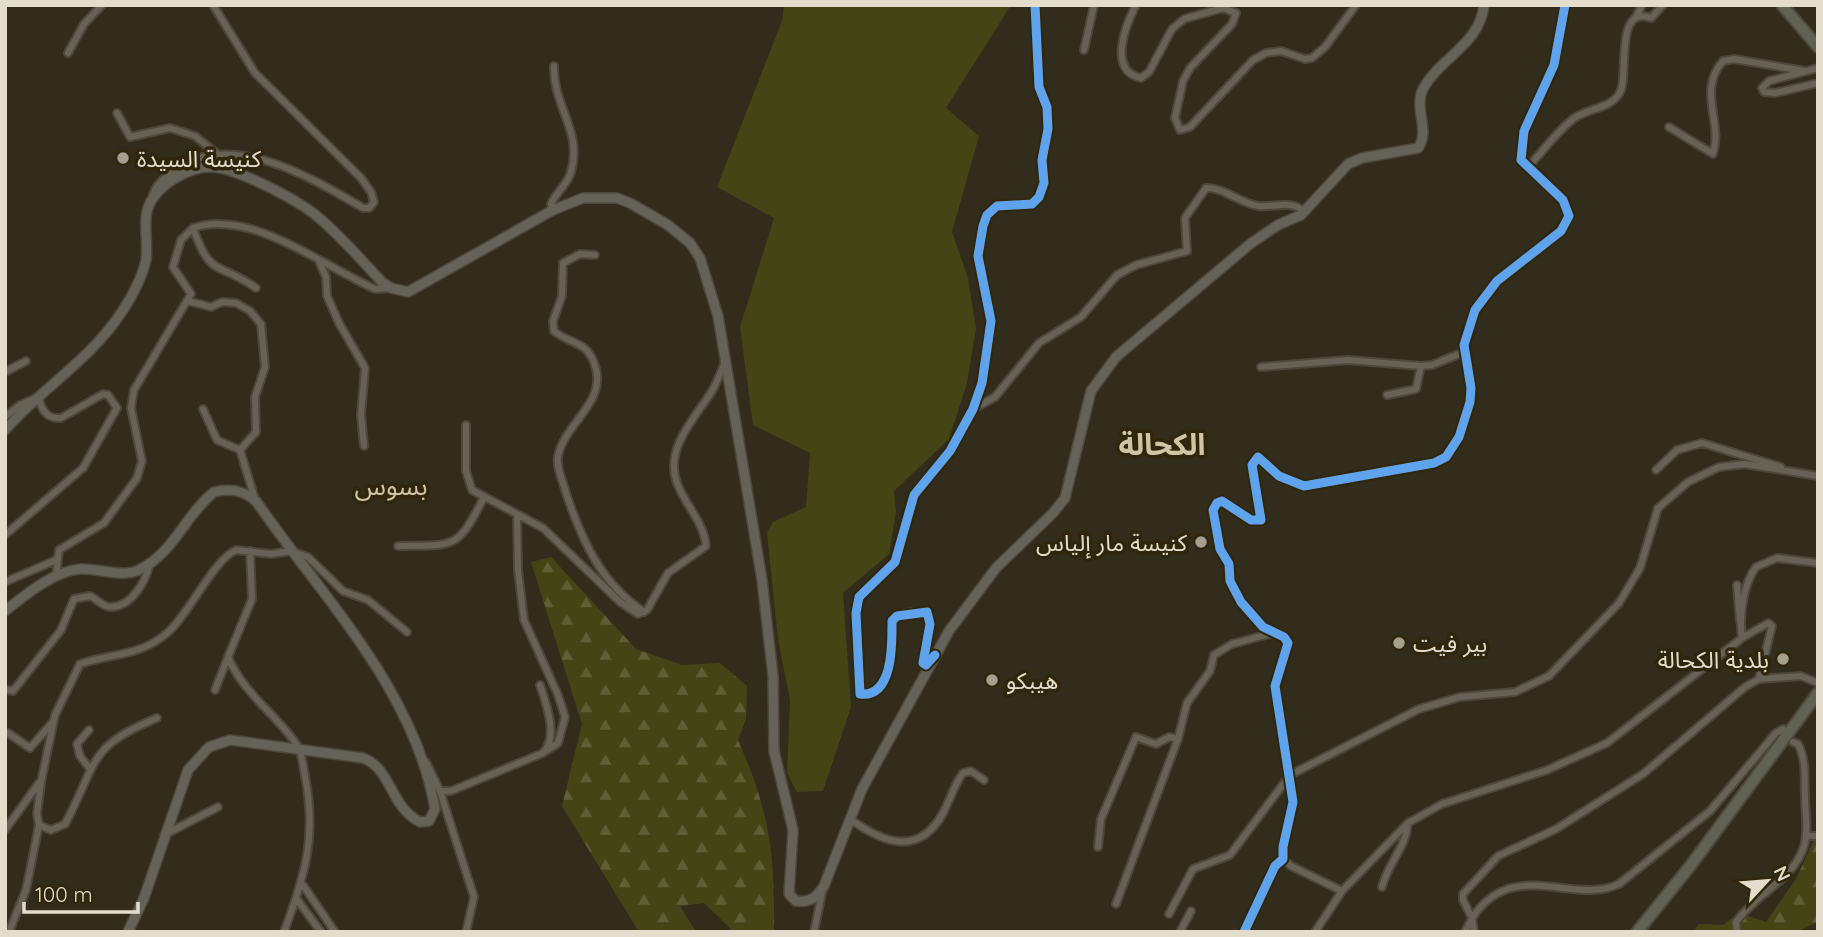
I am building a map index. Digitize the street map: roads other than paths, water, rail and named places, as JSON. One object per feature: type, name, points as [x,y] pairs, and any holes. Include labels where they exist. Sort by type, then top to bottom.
[{"type":"highway","points":[[1782,5],[1818,47]]},
{"type":"highway","points":[[1791,5],[1818,38]]},
{"type":"highway","points":[[1647,932],[1792,738],[1818,693]]},
{"type":"highway","points":[[1637,932],[1818,706]]},
{"type":"main road","points":[[5,430],[38,397],[92,351],[128,303],[145,263],[146,219],[154,197],[169,183],[195,170],[208,167],[233,172],[317,216],[391,288],[415,291],[553,210],[583,198],[617,198],[649,212],[690,243],[700,258],[718,316],[762,580],[773,676],[774,751],[793,830],[789,894],[796,901],[804,902],[818,896],[824,886],[862,789],[935,655],[981,585],[1065,498],[1091,391],[1109,363],[1251,244],[1305,212],[1336,174],[1348,164],[1362,158],[1418,148],[1423,136],[1420,95],[1430,79],[1470,39],[1481,20],[1484,5]]},
{"type":"main road","points":[[5,611],[56,577],[78,569],[133,572],[151,562],[173,543],[214,492],[234,490],[256,501],[344,619],[401,709],[421,750],[435,809],[429,821],[420,822],[403,812],[373,762],[363,758],[230,740],[209,747],[188,770],[144,898],[128,932]]},
{"type":"street","points":[[68,53],[84,24],[102,5]]},
{"type":"street","points":[[154,197],[160,182],[173,172],[200,156],[216,153],[264,161],[334,189],[363,208],[369,208],[374,202],[371,192],[361,178],[255,73],[213,5]]},
{"type":"street","points":[[935,655],[926,664],[923,663],[930,624],[927,612],[897,615],[892,621],[890,667],[868,694],[860,694],[857,603],[863,590],[895,562],[914,495],[950,451],[973,409],[982,383],[991,328],[978,256],[987,215],[998,206],[1025,206],[1035,202],[1044,183],[1042,160],[1048,129],[1047,107],[1039,88],[1035,5]]},
{"type":"street","points":[[1084,50],[1094,5]]},
{"type":"street","points":[[1136,5],[1123,36],[1121,53],[1126,68],[1141,78],[1149,72],[1172,29],[1184,19],[1223,8],[1236,13],[1232,24],[1190,68],[1182,81],[1175,118],[1180,130],[1193,124],[1257,57],[1281,51],[1305,59],[1315,56],[1356,5]]},
{"type":"street","points":[[1342,891],[1291,866],[1283,859],[1293,802],[1275,686],[1288,643],[1284,637],[1273,634],[1250,615],[1233,586],[1229,564],[1220,549],[1212,519],[1215,506],[1223,501],[1251,520],[1261,520],[1252,465],[1258,457],[1279,476],[1304,486],[1434,463],[1446,457],[1459,438],[1470,402],[1471,388],[1464,352],[1467,328],[1486,294],[1503,276],[1555,237],[1567,223],[1569,212],[1566,204],[1521,160],[1522,139],[1554,65],[1564,5]]},
{"type":"street","points":[[1527,168],[1576,117],[1610,102],[1620,93],[1624,77],[1623,45],[1642,5]]},
{"type":"street","points":[[1636,17],[1651,18],[1663,5]]},
{"type":"street","points":[[1669,127],[1688,136],[1709,154],[1713,154],[1710,91],[1714,75],[1723,61],[1734,59],[1805,71]]},
{"type":"street","points":[[553,210],[551,204],[554,196],[570,176],[575,142],[558,99],[554,66]]},
{"type":"street","points":[[1818,68],[1769,81],[1763,85],[1762,90],[1775,93],[1818,83]]},
{"type":"street","points":[[117,113],[130,137],[170,128],[195,136],[216,153]]},
{"type":"street","points":[[973,409],[997,395],[1039,343],[1081,317],[1117,275],[1136,265],[1187,251],[1185,218],[1206,188],[1215,188],[1258,206],[1292,204],[1305,212]]},
{"type":"street","points":[[56,577],[56,560],[65,545],[104,523],[136,478],[142,461],[131,408],[134,390],[155,358],[164,334],[188,301],[190,290],[178,278],[173,264],[181,240],[193,228],[205,224],[244,226],[375,289],[391,288]]},
{"type":"street","points":[[193,228],[213,268],[237,275],[256,288]]},
{"type":"street","points":[[595,256],[580,254],[564,263],[562,296],[554,312],[554,331],[583,347],[597,371],[596,390],[564,441],[558,466],[578,528],[597,566],[622,597],[644,612]]},
{"type":"street","points":[[318,260],[326,277],[327,296],[365,368],[361,415],[364,446]]},
{"type":"street","points":[[188,301],[211,307],[222,302],[236,303],[250,311],[261,324],[265,366],[255,397],[256,432],[240,450]]},
{"type":"street","points":[[1261,367],[1348,360],[1420,366],[1432,365],[1464,352]]},
{"type":"street","points":[[5,372],[26,361]]},
{"type":"street","points":[[466,425],[468,481],[484,499],[543,528],[620,602],[638,614],[644,612],[668,573],[706,546],[698,521],[676,481],[674,468],[676,450],[712,390],[725,362]]},
{"type":"street","points":[[1387,395],[1416,389],[1420,366]]},
{"type":"street","points":[[5,417],[20,405],[38,397],[43,412],[54,419],[61,418],[103,394],[108,395],[117,408],[83,468],[5,535]]},
{"type":"street","points":[[203,409],[217,440],[240,450]]},
{"type":"street","points":[[1656,470],[1677,450],[1702,443],[1777,464],[1782,468]]},
{"type":"street","points":[[240,450],[252,496],[256,501]]},
{"type":"street","points":[[1169,914],[1193,869],[1230,855],[1290,775],[1419,709],[1460,697],[1515,692],[1542,681],[1601,625],[1627,592],[1640,568],[1655,515],[1676,490],[1704,472],[1732,465],[1782,468],[1818,476]]},
{"type":"street","points":[[398,545],[451,543],[466,531],[484,499]]},
{"type":"street","points":[[440,791],[456,790],[546,751],[558,743],[565,717],[558,695],[524,620],[518,570],[517,514]]},
{"type":"street","points":[[215,690],[229,657],[234,636],[252,599],[250,551]]},
{"type":"street","points":[[9,932],[26,890],[39,825],[37,814],[41,782],[54,721],[80,664],[127,655],[157,640],[180,621],[230,553],[250,551],[271,554],[291,551],[308,557],[344,591],[368,600],[407,632]]},
{"type":"street","points":[[1742,638],[1741,623],[1750,578],[1761,563],[1790,558],[1818,563]]},
{"type":"street","points":[[5,582],[56,560]]},
{"type":"street","points":[[8,690],[13,691],[22,681],[48,643],[61,630],[74,599],[90,596],[108,607],[126,600],[143,585],[151,562]]},
{"type":"street","points":[[1737,585],[1737,613],[1741,623]]},
{"type":"street","points":[[1315,932],[1342,891],[1408,823],[1442,804],[1547,770],[1607,743],[1763,624],[1772,626],[1759,679]]},
{"type":"street","points":[[1116,904],[1178,739],[1186,703],[1210,671],[1214,654],[1232,644],[1273,634]]},
{"type":"street","points":[[229,657],[240,680],[299,748],[310,804],[310,835],[303,885],[284,932]]},
{"type":"street","points":[[1474,932],[1472,918],[1462,901],[1463,894],[1494,859],[1556,829],[1624,787],[1670,752],[1730,697],[1759,679],[1801,676],[1818,683]]},
{"type":"street","points":[[540,685],[550,732],[546,751]]},
{"type":"street","points":[[39,825],[42,829],[51,830],[65,824],[90,769],[110,741],[158,718]]},
{"type":"street","points":[[8,733],[30,748],[54,721]]},
{"type":"street","points":[[1465,932],[1486,901],[1510,889],[1557,886],[1604,889],[1619,884],[1710,811],[1776,733],[1783,729],[1798,744],[1804,759],[1804,848],[1792,870],[1747,908],[1735,922],[1737,932]]},
{"type":"street","points":[[89,730],[77,744],[80,756],[90,769]]},
{"type":"street","points":[[1098,847],[1101,818],[1136,737],[1156,744],[1169,737],[1178,739]]},
{"type":"street","points":[[421,750],[440,791],[474,897],[466,932]]},
{"type":"street","points":[[850,819],[870,834],[900,842],[912,841],[939,820],[963,773],[971,771],[984,780]]},
{"type":"street","points":[[5,830],[41,782]]},
{"type":"street","points":[[164,835],[218,807]]},
{"type":"street","points":[[1382,887],[1388,869],[1405,840],[1408,823]]},
{"type":"street","points":[[1806,836],[1818,836]]},
{"type":"street","points":[[1244,932],[1275,866],[1283,859]]},
{"type":"street","points":[[303,885],[335,932]]},
{"type":"street","points":[[814,932],[824,886]]},
{"type":"street","points":[[296,898],[321,932]]},
{"type":"street","points":[[1180,932],[1191,911]]},
{"type":"place","name":"كنيسة السيدة","points":[[123,158]]},
{"type":"place","name":"كنيسة مار إلياس","points":[[1201,542]]},
{"type":"place","name":"بير فيت","points":[[1399,643]]},
{"type":"place","name":"بلدية الكحالة","points":[[1783,659]]},
{"type":"place","name":"هيبكو","points":[[992,680]]},
{"type":"district","name":"الكحالة","points":[[1162,444]]},
{"type":"district","name":"بسوس","points":[[391,485]]}]
